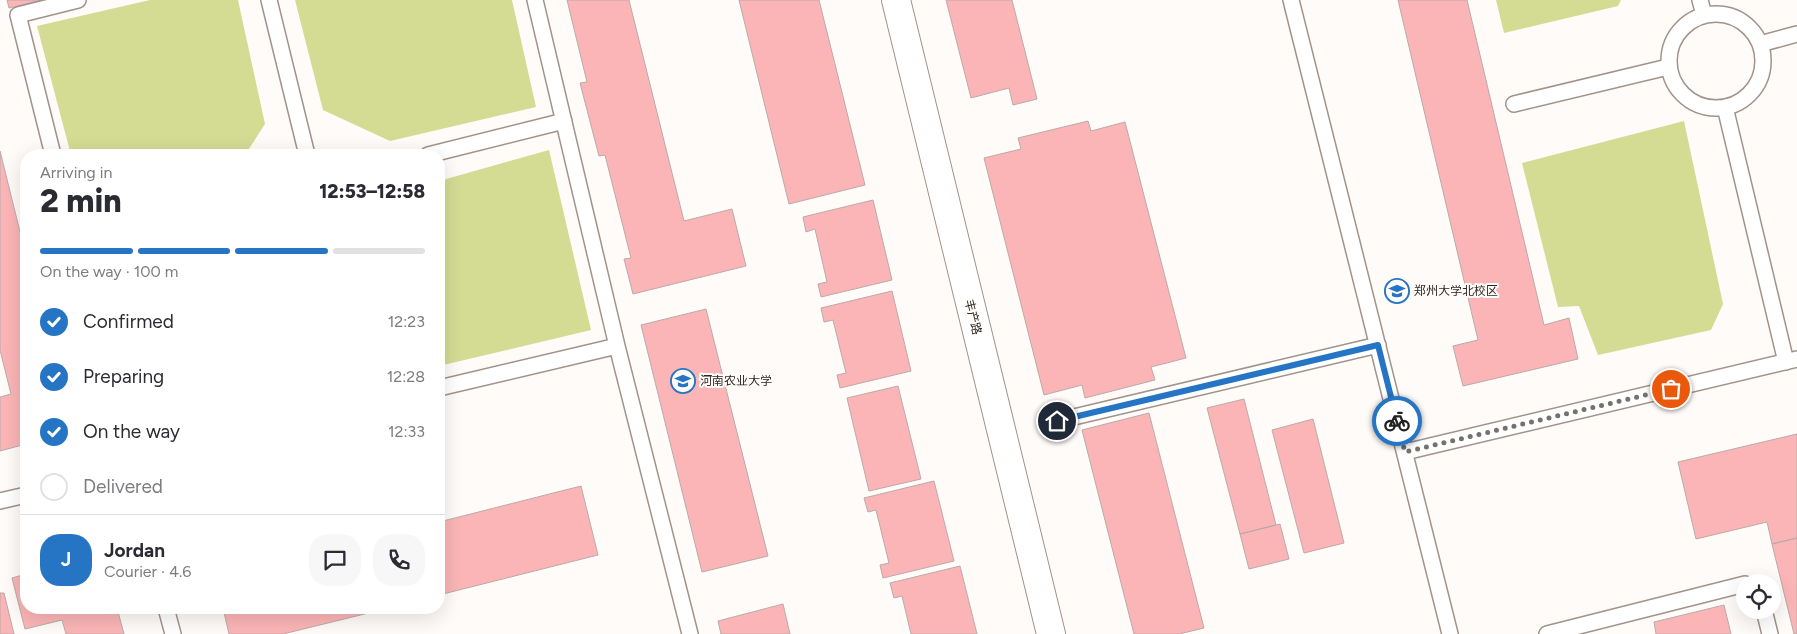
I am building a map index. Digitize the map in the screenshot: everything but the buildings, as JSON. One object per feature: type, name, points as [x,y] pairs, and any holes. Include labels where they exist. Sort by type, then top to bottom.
[{"type":"street","name":"丰产路","points":[[896,0],[1051,634]]},
{"type":"lane","points":[[52,149],[18,15],[78,0]]},
{"type":"lane","points":[[268,0],[306,149]]},
{"type":"lane","points":[[535,0],[617,346],[690,634]]},
{"type":"lane","points":[[1291,0],[1450,634]]},
{"type":"lane","points":[[1702,7],[1731,16],[1743,22],[1753,32],[1760,44],[1763,57],[1762,71],[1758,82],[1741,101],[1725,107],[1704,107],[1691,101],[1680,92],[1673,81],[1668,67],[1669,53],[1673,40],[1680,29],[1702,7]]},
{"type":"lane","points":[[1760,44],[1797,34]]},
{"type":"lane","points":[[1514,104],[1668,67]]},
{"type":"lane","points":[[1405,452],[1791,361],[1725,107]]},
{"type":"lane","points":[[445,151],[564,121]]},
{"type":"lane","points":[[1057,421],[1378,345]]},
{"type":"lane","points":[[445,387],[617,346]]},
{"type":"lane","points":[[0,502],[20,497]]},
{"type":"lane","points":[[1547,634],[1736,586]]},
{"type":"lane","points":[[168,614],[173,634]]},
{"type":"lane","points":[[1766,619],[1770,634]]},
{"type":"green space","points":[[150,0],[238,0],[265,124],[249,149],[69,149],[37,26]]},
{"type":"green space","points":[[295,0],[512,0],[536,107],[390,141],[323,110]]},
{"type":"green space","points":[[1496,0],[1621,0],[1618,6],[1504,33]]},
{"type":"green space","points":[[1684,121],[1723,304],[1711,330],[1598,355],[1579,306],[1558,307],[1522,163]]},
{"type":"green space","points":[[549,150],[591,330],[445,365],[445,179]]},
{"type":"way so far","points":[[1397,421],[1405,452],[1671,389]]},
{"type":"place","name":"郑州大学北校区","points":[[1397,291]]},
{"type":"place","name":"河南农业大学","points":[[683,381]]},
{"type":"route","points":[[1057,421],[1378,345],[1397,421]]}]
